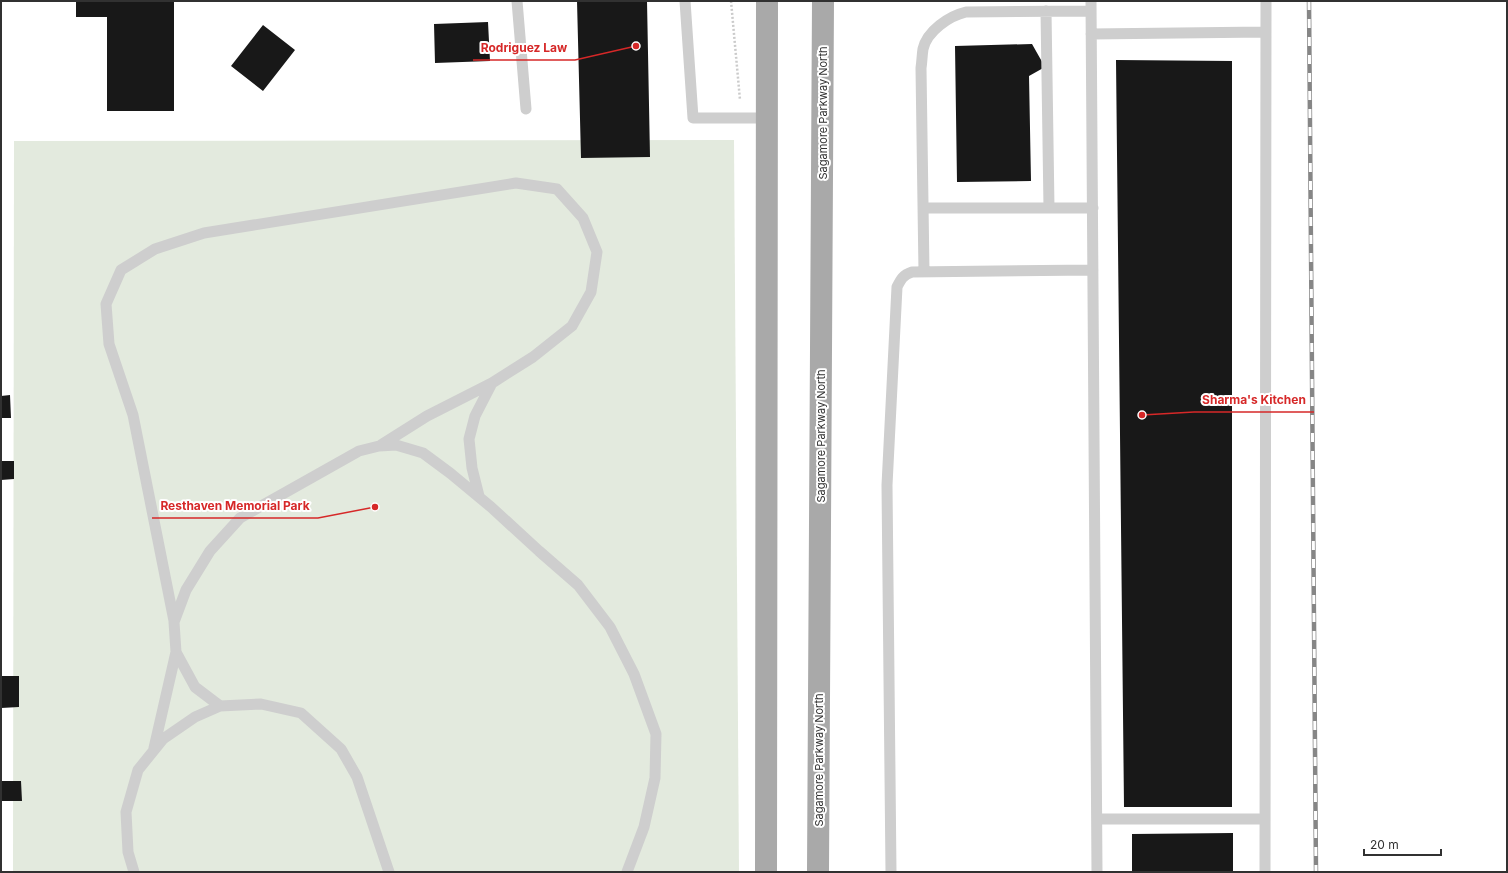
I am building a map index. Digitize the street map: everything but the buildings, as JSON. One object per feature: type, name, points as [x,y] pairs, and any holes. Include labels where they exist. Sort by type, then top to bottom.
[{"type":"main road","points":[[766,872],[767,1]]},
{"type":"main road","name":"Sagamore Parkway North","points":[[818,872],[824,1]]},
{"type":"lane","points":[[517,1],[526,109]]},
{"type":"lane","points":[[685,1],[693,118],[767,118]]},
{"type":"lane","points":[[1265,872],[1266,1]]},
{"type":"lane","points":[[924,272],[921,68],[923,48],[932,33],[946,20],[956,14],[966,12],[1046,11],[1091,6],[1098,872]]},
{"type":"lane","points":[[1046,11],[1049,208]]},
{"type":"lane","points":[[1091,34],[1265,32]]},
{"type":"lane","points":[[154,751],[176,652],[174,622],[133,415],[109,344],[106,304],[121,270],[155,249],[204,233],[516,183],[558,190],[582,218],[597,252],[591,292],[572,326],[533,357],[492,383],[427,416],[379,446]]},
{"type":"lane","points":[[923,208],[1092,208]]},
{"type":"lane","points":[[891,872],[887,485],[897,287],[905,274],[912,272],[1093,270]]},
{"type":"lane","points":[[479,496],[472,468],[469,439],[474,416],[492,383]]},
{"type":"lane","points":[[174,622],[186,590],[210,551],[240,518],[359,451],[379,446],[396,445],[422,453],[479,496],[578,585],[610,627],[634,674],[656,734],[655,778],[644,827],[627,872]]},
{"type":"lane","points":[[176,652],[195,687],[220,706]]},
{"type":"lane","points":[[134,872],[128,852],[126,812],[138,770],[163,739],[195,717],[220,706],[261,704],[301,713],[341,749],[357,777],[389,872]]},
{"type":"lane","points":[[1097,819],[1265,819]]},
{"type":"shaded area","points":[[734,140],[739,872],[13,872],[14,141]]},
{"type":"railway","points":[[1309,1],[1316,872]]},
{"type":"place","name":"Rodriguez Law","points":[[636,46]]},
{"type":"place","name":"Sharma's Kitchen","points":[[1142,415]]},
{"type":"place","name":"Resthaven Memorial Park","points":[[375,507]]}]
